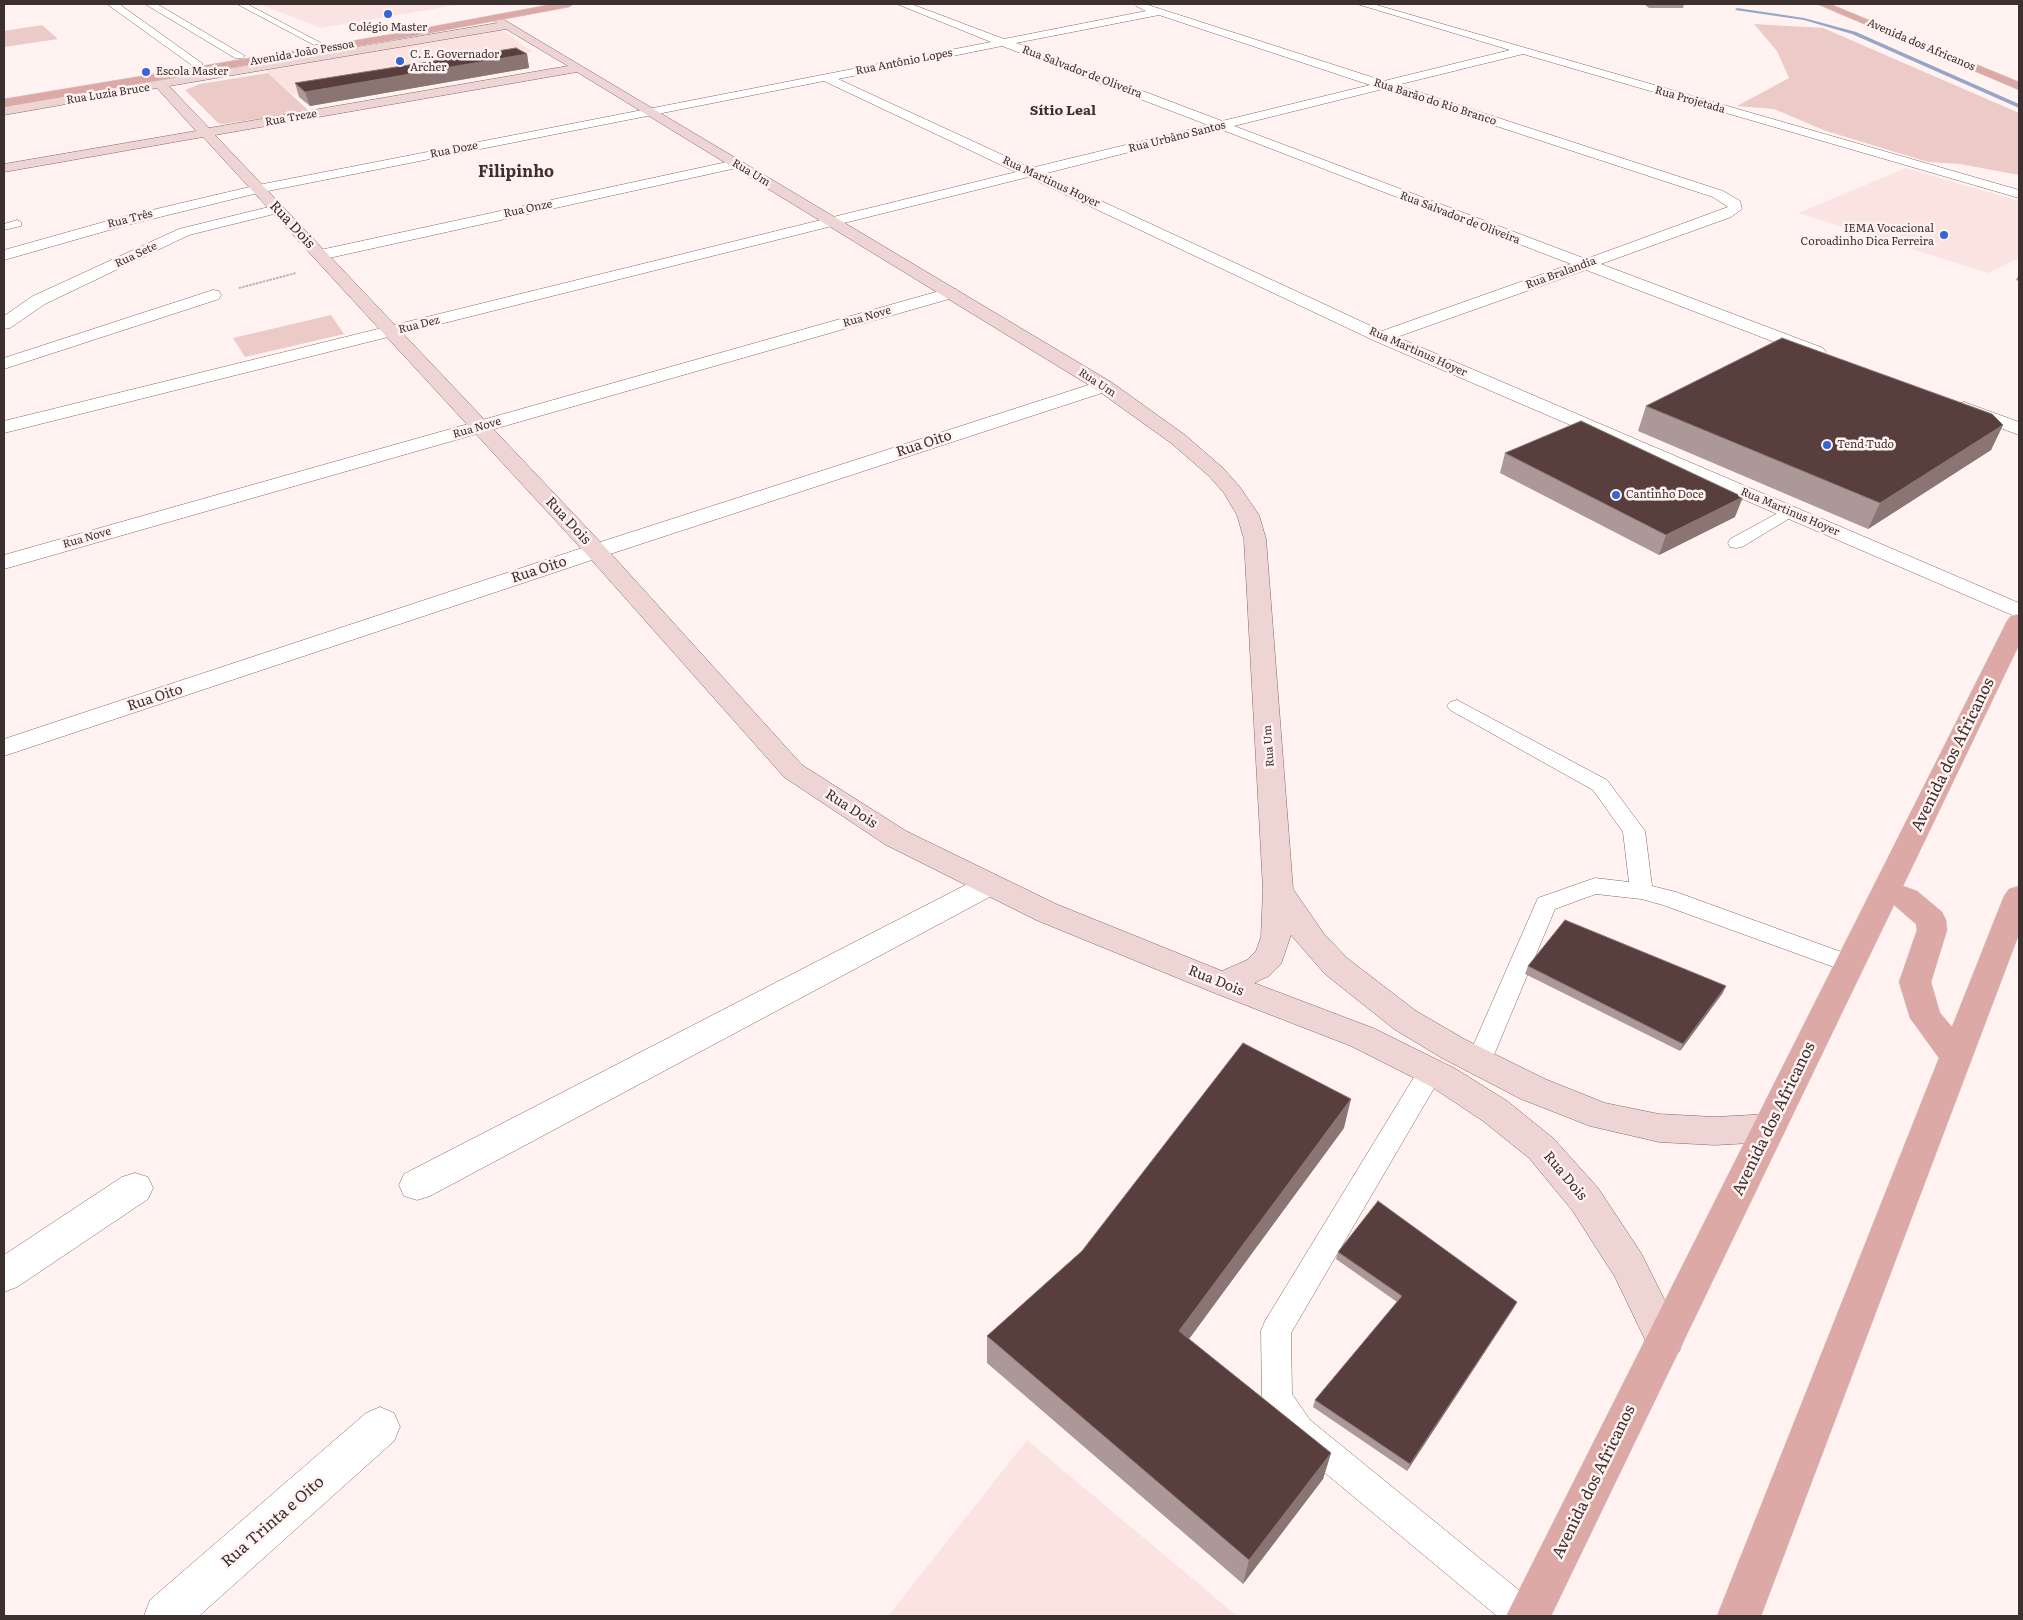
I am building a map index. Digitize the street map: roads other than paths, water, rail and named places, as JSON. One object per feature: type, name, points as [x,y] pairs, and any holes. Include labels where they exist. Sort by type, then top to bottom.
[{"type":"main road","name":"Avenida João Pessoa","points":[[4,95],[197,64],[542,4]]},
{"type":"main road","name":"Avenida João Pessoa","points":[[4,103],[502,22],[570,4]]},
{"type":"main road","name":"Avenida dos Africanos","points":[[1822,4],[2019,86]]},
{"type":"main road","points":[[1851,16],[1887,18]]},
{"type":"main road","name":"Rua Um","points":[[502,22],[1104,386],[1178,439],[1216,472],[1248,515],[1255,539],[1278,889],[1276,938],[1270,956],[1258,968],[1222,984]]},
{"type":"main road","name":"Rua Luzia Bruce","points":[[4,111],[161,85],[502,22]]},
{"type":"main road","name":"Rua Treze","points":[[4,168],[579,68]]},
{"type":"main road","name":"Rua Dois","points":[[161,85],[596,551],[793,771],[896,838],[989,885],[1046,912],[1222,984],[1362,1037],[1431,1071],[1495,1111],[1548,1155],[1585,1199],[1628,1265],[1665,1339]]},
{"type":"main road","name":"Avenida dos Africanos","points":[[1528,1616],[2019,621]]},
{"type":"main road","points":[[1278,889],[1296,919],[1313,942],[1352,979],[1405,1020],[1479,1062],[1533,1089],[1602,1116],[1659,1128],[1715,1131],[1769,1128]]},
{"type":"main road","points":[[1885,892],[1907,898],[1931,920],[1932,930],[1915,982],[1926,1018],[1957,1057]]},
{"type":"main road","points":[[1739,1616],[2019,896]]},
{"type":"main road","points":[[1540,1616],[1551,1570]]},
{"type":"street","points":[[112,4],[197,64]]},
{"type":"street","points":[[150,4],[239,56]]},
{"type":"street","name":"Rua Salvador de Oliveira","points":[[902,4],[1834,359]]},
{"type":"street","name":"Rua Barão do Rio Branco","points":[[1133,4],[1718,194],[1731,199],[1735,204]]},
{"type":"street","name":"Rua Projetada","points":[[1362,4],[2019,194]]},
{"type":"street","name":"Rua Antônio Lopes","points":[[650,111],[1158,12]]},
{"type":"street","name":"Rua Urbâno Santos","points":[[834,223],[1522,51]]},
{"type":"street","name":"Rua Martinus Hoyer","points":[[824,77],[1381,337],[2019,611]]},
{"type":"street","name":"Rua Doze","points":[[258,189],[650,111]]},
{"type":"street","name":"Rua Onze","points":[[324,259],[736,164]]},
{"type":"street","name":"Rua Três","points":[[4,255],[123,221],[258,189]]},
{"type":"street","name":"Rua Bralandia","points":[[1381,337],[1726,214],[1735,208],[1735,204]]},
{"type":"street","name":"Rua Sete","points":[[4,324],[39,300],[184,232],[277,209]]},
{"type":"street","name":"Rua Dez","points":[[4,426],[834,223]]},
{"type":"street","name":"Rua Nove","points":[[4,562],[950,293]]},
{"type":"street","points":[[4,364],[213,295]]},
{"type":"street","name":"Rua Oito","points":[[4,748],[596,551],[1104,386]]},
{"type":"street","points":[[1954,404],[2019,429]]},
{"type":"street","points":[[417,1185],[989,885]]},
{"type":"street","points":[[4,1274],[135,1188]]},
{"type":"street","name":"Rua Trinta e Oito","points":[[166,1616],[380,1427]]},
{"type":"lane","points":[[241,4],[317,43]]},
{"type":"lane","points":[[4,227],[17,224]]},
{"type":"lane","points":[[1736,543],[1789,512]]},
{"type":"lane","points":[[1457,706],[1600,784],[1634,832],[1641,891]]},
{"type":"lane","points":[[1479,1062],[1546,904],[1595,886],[1641,891],[1668,898],[1850,964]]},
{"type":"lane","points":[[1431,1071],[1276,1330],[1277,1398],[1299,1430],[1524,1616]]},
{"type":"waterway","points":[[1737,9],[1804,19],[1854,33],[2019,106]]},
{"type":"place","name":"Colégio Master","points":[[388,14]]},
{"type":"place","name":"C. E. Governador Archer","points":[[400,61]]},
{"type":"place","name":"Escola Master","points":[[146,72]]},
{"type":"place","name":"IEMA Vocacional Coroadinho Dica Ferreira","points":[[1944,235]]},
{"type":"place","name":"Tend Tudo","points":[[1827,445]]},
{"type":"place","name":"Cantinho Doce","points":[[1616,495]]},
{"type":"district","name":"Sítio Leal","points":[[1063,111]]},
{"type":"district","name":"Filipinho","points":[[516,172]]}]
